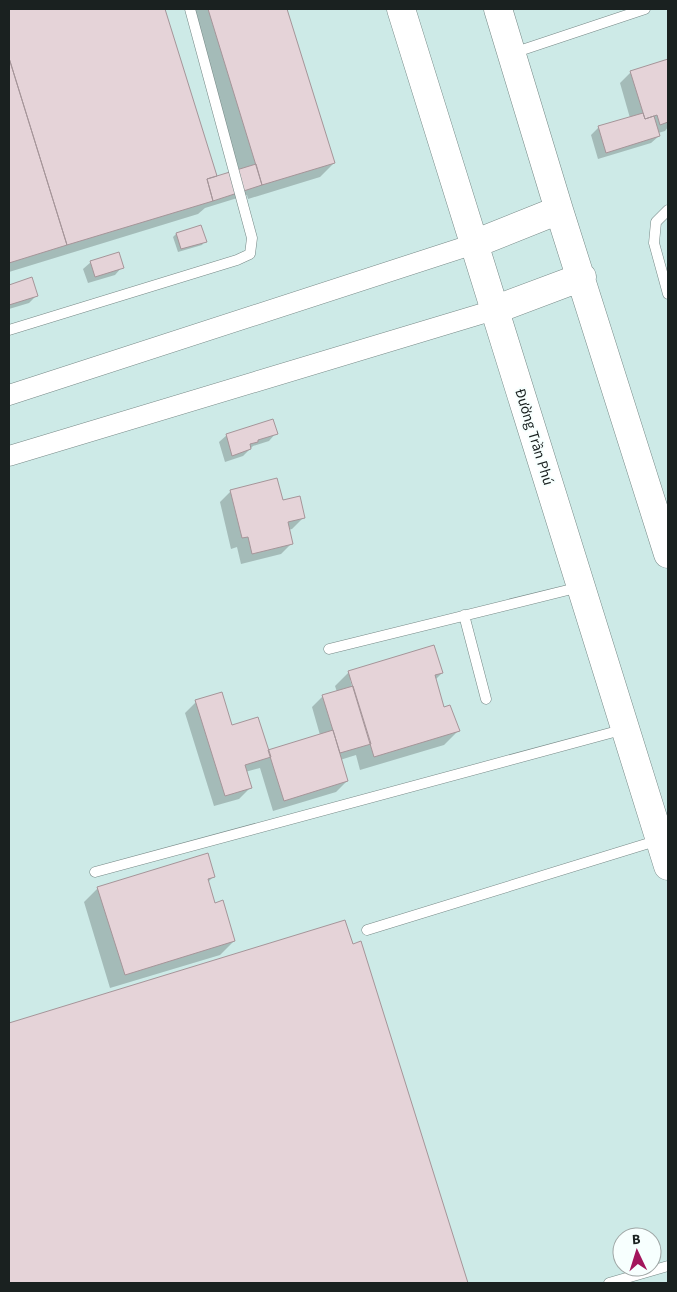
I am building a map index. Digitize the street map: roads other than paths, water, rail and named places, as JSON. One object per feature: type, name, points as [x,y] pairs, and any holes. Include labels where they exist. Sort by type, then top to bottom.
[{"type":"main road","name":"Đường Trần Phú","points":[[401,9],[668,866]]},
{"type":"main road","points":[[498,9],[668,554]]},
{"type":"main road","points":[[474,244],[560,210]]},
{"type":"main road","points":[[494,310],[582,277]]},
{"type":"street","points":[[9,395],[474,244]]},
{"type":"street","points":[[9,456],[494,310]]},
{"type":"lane","points":[[9,330],[228,263],[250,254],[252,238],[190,9]]},
{"type":"lane","points":[[512,53],[645,9]]},
{"type":"lane","points":[[668,210],[656,222],[654,243],[668,294]]},
{"type":"lane","points":[[329,649],[581,587]]},
{"type":"lane","points":[[464,615],[486,699]]},
{"type":"lane","points":[[95,872],[626,728]]},
{"type":"lane","points":[[366,930],[660,839]]},
{"type":"lane","points":[[609,1283],[668,1266]]}]
